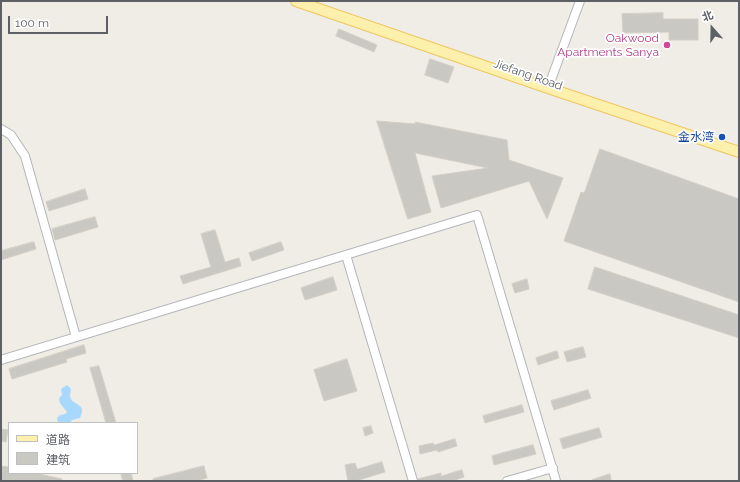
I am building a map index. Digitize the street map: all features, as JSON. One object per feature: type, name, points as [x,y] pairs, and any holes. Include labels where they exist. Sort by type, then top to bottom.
[{"type":"main road","points":[[296,1],[549,85],[739,152]]},
{"type":"main road","name":"Jiefang Road","points":[[317,1],[549,85],[739,146]]},
{"type":"street","points":[[549,85],[580,1]]},
{"type":"street","points":[[1,129],[11,134],[25,156],[76,337]]},
{"type":"street","points":[[1,360],[477,215],[556,481]]},
{"type":"street","points":[[346,255],[413,481]]},
{"type":"street","points":[[507,481],[553,468]]},
{"type":"water","points":[[67,385],[71,389],[71,399],[82,409],[80,418],[72,420],[71,422],[58,422],[57,418],[67,412],[60,403],[59,398],[62,395],[61,389]]},
{"type":"building","points":[[663,13],[663,19],[698,19],[698,40],[669,40],[669,32],[623,33],[622,14]]},
{"type":"building","points":[[339,29],[377,45],[374,52],[336,36]]},
{"type":"building","points":[[430,59],[454,67],[448,83],[425,75]]},
{"type":"building","points":[[377,121],[416,124],[415,122],[507,140],[509,160],[563,178],[547,219],[529,181],[441,208],[432,176],[488,168],[415,153],[431,212],[408,219]]},
{"type":"building","points":[[600,149],[739,199],[739,302],[564,241],[581,192],[584,193]]},
{"type":"building","points":[[85,189],[88,199],[49,211],[46,202]]},
{"type":"building","points":[[95,217],[98,227],[55,240],[52,229]]},
{"type":"building","points":[[215,230],[225,262],[239,258],[241,266],[183,284],[180,276],[211,267],[201,234]]},
{"type":"building","points":[[34,242],[36,249],[1,260],[1,251]]},
{"type":"building","points":[[281,242],[284,250],[252,261],[249,253]]},
{"type":"building","points":[[595,267],[739,315],[739,338],[588,289]]},
{"type":"building","points":[[333,277],[337,290],[305,300],[301,288]]},
{"type":"building","points":[[527,279],[529,289],[515,293],[512,284]]},
{"type":"building","points":[[84,345],[86,353],[66,359],[67,362],[12,379],[9,369]]},
{"type":"building","points":[[583,347],[586,357],[567,362],[564,352]]},
{"type":"building","points":[[557,351],[559,358],[538,365],[536,358]]},
{"type":"building","points":[[347,359],[357,391],[324,401],[314,370]]},
{"type":"building","points":[[99,366],[116,422],[106,422],[90,368]]},
{"type":"building","points":[[588,390],[591,398],[554,410],[551,401]]},
{"type":"building","points":[[522,405],[524,412],[485,423],[483,416]]},
{"type":"building","points":[[371,426],[373,433],[365,436],[363,428]]},
{"type":"building","points":[[599,428],[602,437],[563,449],[560,439]]},
{"type":"building","points":[[1,429],[8,430],[6,442],[1,441]]},
{"type":"building","points":[[455,439],[457,446],[438,452],[437,450],[420,454],[419,446],[433,443],[434,445]]},
{"type":"building","points":[[533,445],[536,454],[494,465],[492,456]]},
{"type":"building","points":[[382,462],[385,472],[359,480],[348,481],[345,465],[355,463],[357,469]]},
{"type":"building","points":[[1,466],[8,467],[8,474],[40,474],[62,479],[61,481],[1,481]]},
{"type":"building","points":[[204,466],[207,478],[195,481],[153,481],[153,479]]},
{"type":"building","points":[[462,470],[464,477],[452,481],[418,481],[418,479],[441,473],[441,476]]},
{"type":"building","points":[[121,474],[131,474],[133,481],[123,481]]},
{"type":"building","points":[[610,474],[611,480],[592,481],[592,480]]},
{"type":"place","name":"Oakwood Apartments Sanya","points":[[667,45]]},
{"type":"place","name":"金水湾","points":[[722,137]]}]
